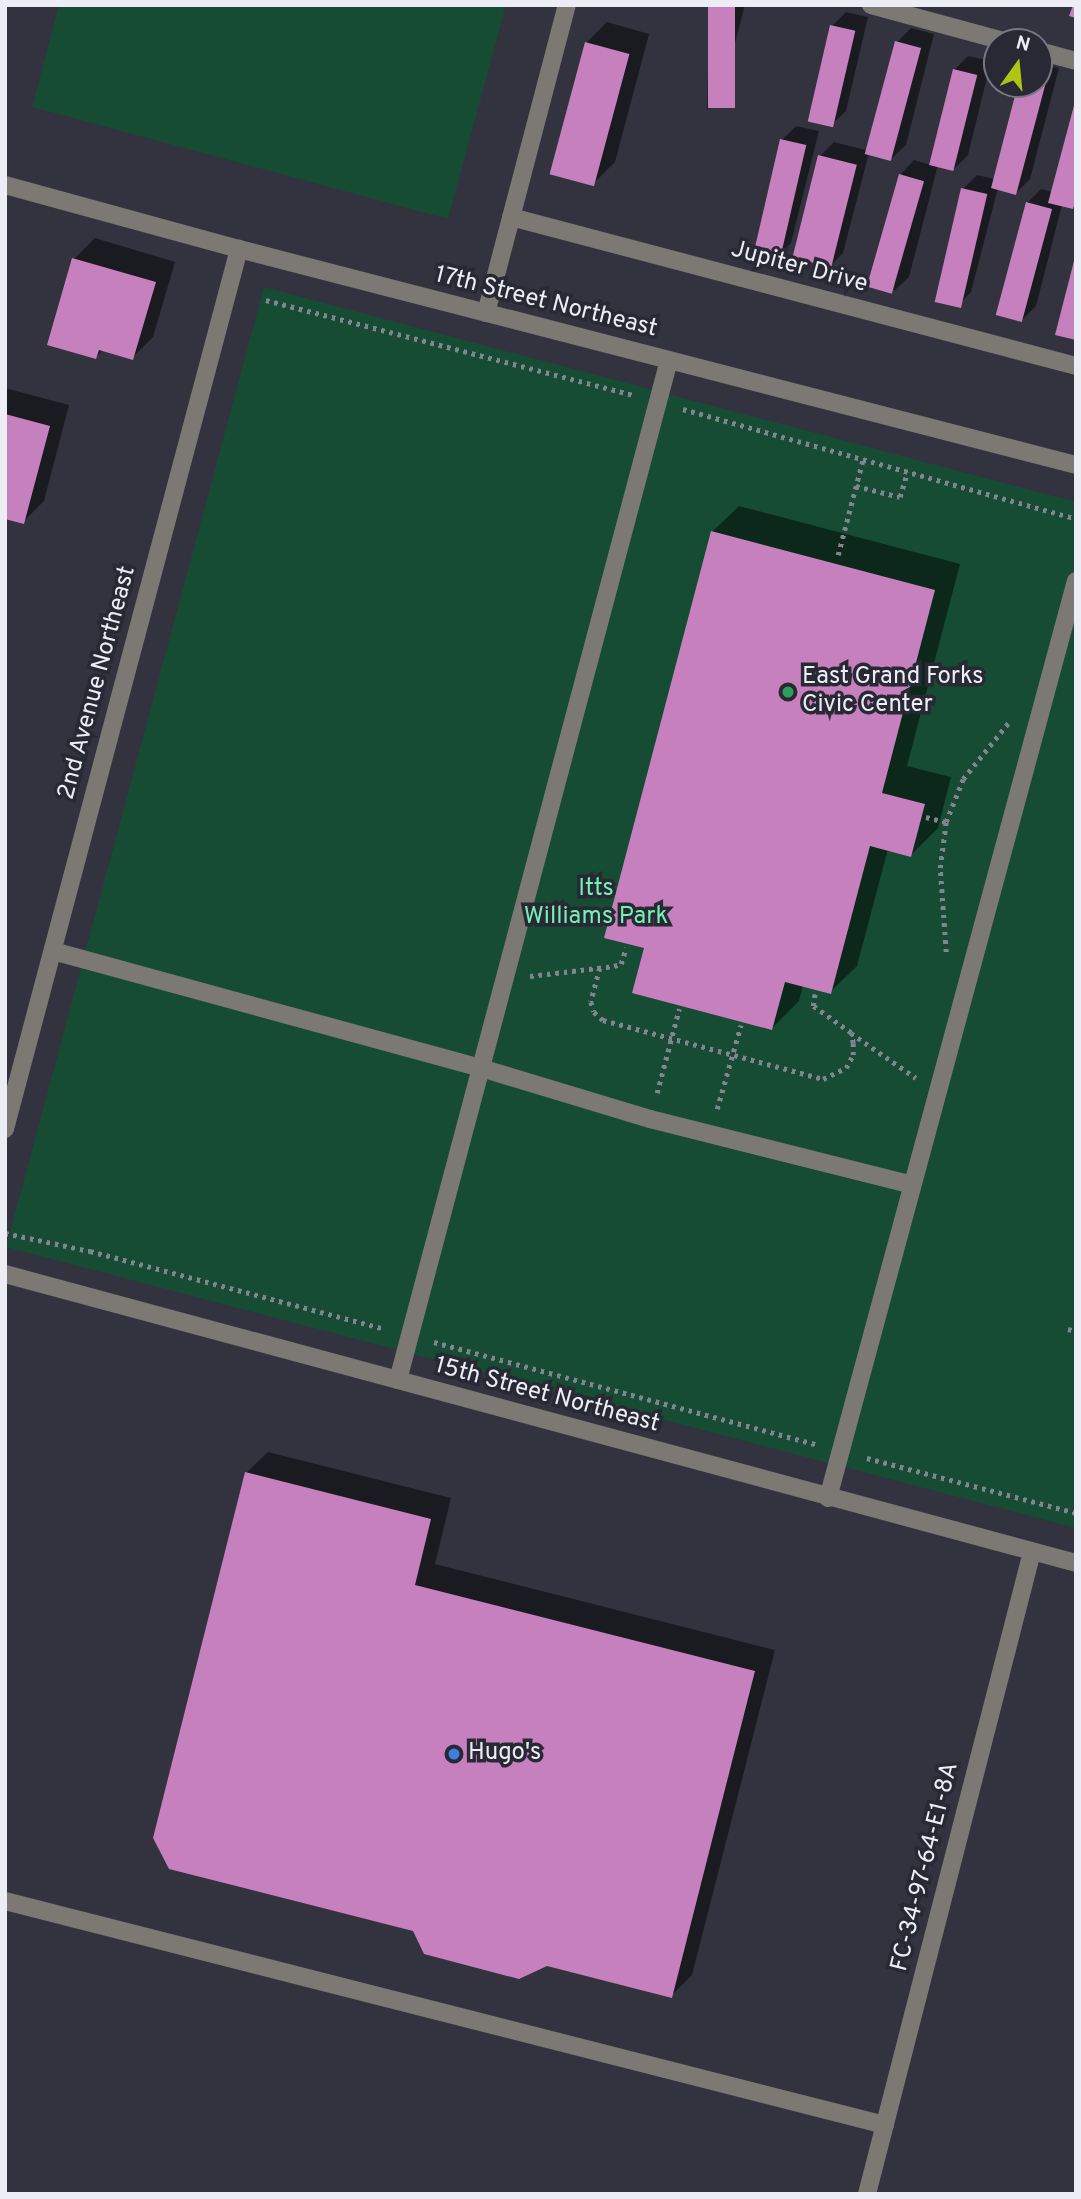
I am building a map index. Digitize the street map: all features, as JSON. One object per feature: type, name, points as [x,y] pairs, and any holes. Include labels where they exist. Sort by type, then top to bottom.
[{"type":"street","points":[[486,313],[567,5]]},
{"type":"street","points":[[872,5],[983,35]]},
{"type":"street","points":[[1053,55],[1076,61]]},
{"type":"street","name":"17th Street Northeast","points":[[5,185],[239,249],[1076,465]]},
{"type":"street","name":"Jupiter Drive","points":[[511,217],[1076,366]]},
{"type":"street","name":"2nd Avenue Northeast","points":[[5,1129],[239,249]]},
{"type":"street","points":[[398,1380],[670,360]]},
{"type":"street","points":[[828,1498],[1076,581]]},
{"type":"street","points":[[53,951],[481,1068],[650,1119],[912,1185]]},
{"type":"street","name":"15th Street Northeast","points":[[5,1273],[1076,1563]]},
{"type":"street","name":"FC-34-97-64-E1-8A","points":[[867,2194],[1032,1552]]},
{"type":"street","points":[[5,1901],[885,2125]]},
{"type":"path","points":[[838,555],[863,459]]},
{"type":"path","points":[[856,486],[900,497],[907,472]]},
{"type":"path","points":[[945,962],[940,868],[946,822],[963,779],[1003,732],[1013,712]]},
{"type":"path","points":[[926,817],[946,822]]},
{"type":"path","points":[[505,978],[621,964],[626,948]]},
{"type":"path","points":[[600,968],[593,988],[594,1012],[603,1020],[823,1079],[846,1068],[853,1055],[851,1033]]},
{"type":"path","points":[[815,994],[813,1006],[919,1080],[939,1086]]},
{"type":"path","points":[[650,1119],[679,1009]]},
{"type":"path","points":[[709,1135],[741,1025]]},
{"type":"path","points":[[5,1233],[90,1251],[1076,1513]]},
{"type":"path","points":[[1068,1329],[1076,1331]]},
{"type":"green space","points":[[59,5],[506,5],[448,219],[32,107]]},
{"type":"green space","name":"Itts Williams Park","points":[[264,287],[1076,502],[1076,1528],[6,1247]]},
{"type":"building","points":[[708,5],[735,5],[735,108],[708,108]]},
{"type":"building","points":[[1073,5],[1076,5],[1076,18],[1069,16]]},
{"type":"building","points":[[830,25],[855,31],[833,127],[808,121]]},
{"type":"building","points":[[895,41],[921,48],[891,161],[865,154]]},
{"type":"building","points":[[585,42],[629,54],[594,186],[550,174]]},
{"type":"building","points":[[953,69],[977,75],[953,171],[929,165]]},
{"type":"building","points":[[1014,98],[1042,98],[1016,195],[991,188]]},
{"type":"building","points":[[1076,98],[1076,200],[1073,209],[1048,203]]},
{"type":"building","points":[[780,139],[806,145],[780,259],[754,253]]},
{"type":"building","points":[[818,155],[857,165],[831,268],[792,258]]},
{"type":"building","points":[[899,174],[924,181],[892,294],[867,286]]},
{"type":"building","points":[[961,188],[987,194],[961,308],[935,302]]},
{"type":"building","points":[[1026,202],[1052,209],[1022,322],[996,315]]},
{"type":"building","points":[[72,258],[156,282],[133,360],[99,350],[96,359],[47,345]]},
{"type":"building","points":[[1076,258],[1076,340],[1055,335]]},
{"type":"building","points":[[5,414],[50,426],[24,524],[5,519]]},
{"type":"building","name":"East Grand Forks Civic Center","points":[[711,531],[935,590],[882,793],[925,804],[911,857],[870,846],[831,994],[785,982],[772,1030],[632,993],[644,948],[604,938]]},
{"type":"building","name":"Hugo's","points":[[245,1472],[431,1519],[415,1585],[755,1671],[672,1998],[547,1966],[519,1979],[424,1954],[413,1931],[169,1869],[153,1838]]},
{"type":"place","name":"East Grand Forks Civic Center","points":[[788,692]]},
{"type":"place","name":"Hugo's","points":[[454,1754]]}]
